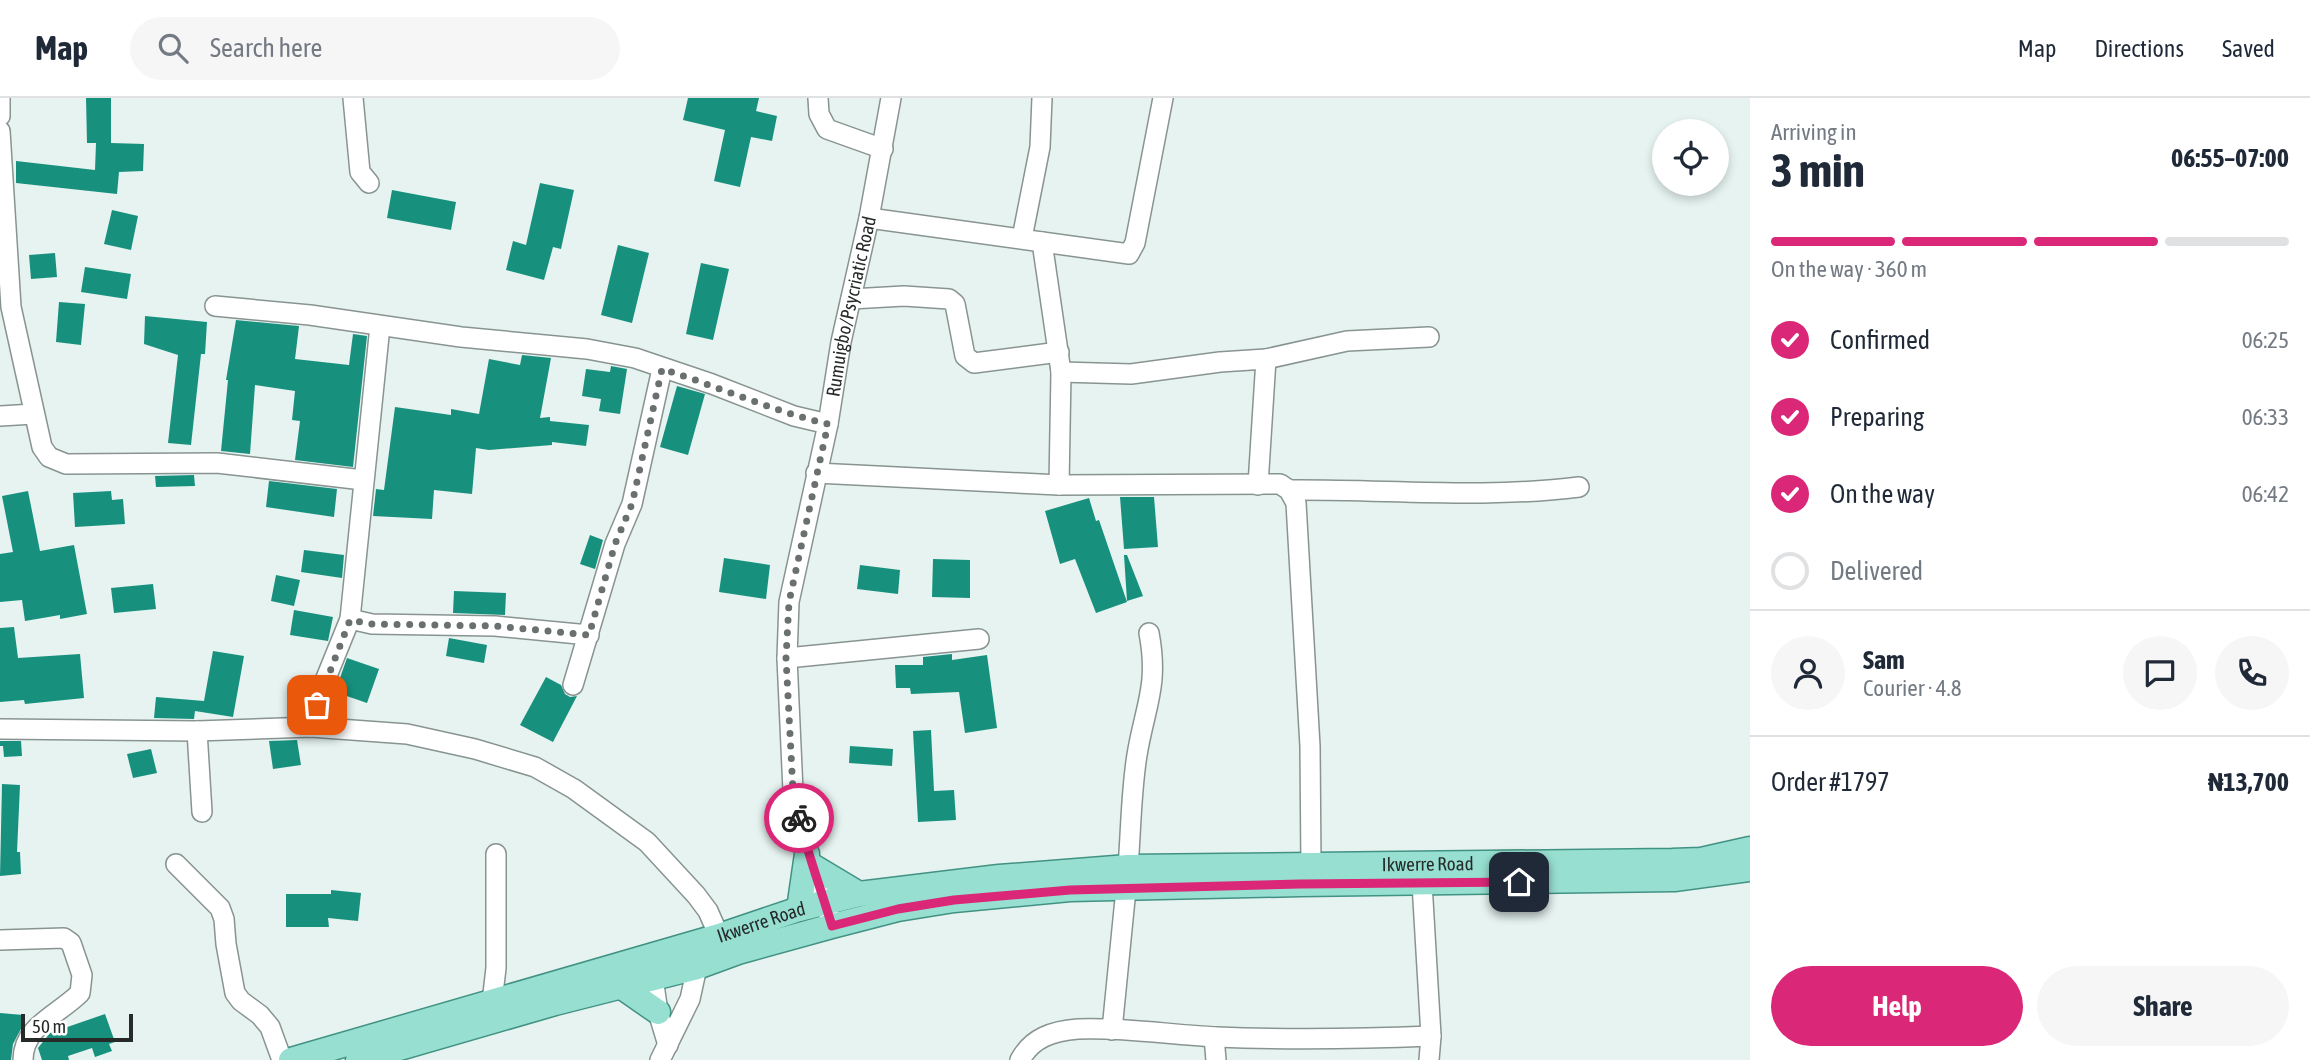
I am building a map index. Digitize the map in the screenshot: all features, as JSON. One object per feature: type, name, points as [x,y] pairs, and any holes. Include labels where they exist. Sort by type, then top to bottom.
[{"type":"main road","name":"Ikwerre Road","points":[[291,1060],[719,936],[799,909],[829,915],[1070,890],[1127,878],[1311,866],[1701,860],[1750,849]]},
{"type":"main road","points":[[799,909],[811,860],[859,894]]},
{"type":"main road","name":"Ikwerre Road","points":[[358,1060],[543,1007],[697,967],[829,915],[859,894],[999,877],[1300,884],[1422,883],[1674,879],[1750,869]]},
{"type":"main road","points":[[622,987],[658,1012]]},
{"type":"street","points":[[0,98],[0,116]]},
{"type":"street","points":[[353,98],[360,172],[369,183]]},
{"type":"street","points":[[818,98],[819,114],[827,129],[883,149]]},
{"type":"street","name":"Rumuigbo/Psycriatic Road","points":[[829,915],[793,791],[786,658],[789,602],[828,424],[841,342],[869,218],[891,98]]},
{"type":"street","points":[[1023,238],[1040,147],[1042,98]]},
{"type":"street","points":[[869,218],[1129,254],[1135,243],[1163,98]]},
{"type":"street","points":[[0,131],[11,307],[42,447],[49,457],[66,464],[217,463],[363,480]]},
{"type":"street","points":[[1042,243],[1061,372],[1059,485]]},
{"type":"street","points":[[851,299],[904,296],[949,299],[955,304],[965,356],[974,363],[1059,352]]},
{"type":"street","points":[[215,306],[310,315],[461,337],[587,349],[635,358],[794,416],[828,424]]},
{"type":"street","points":[[311,727],[324,683],[350,620],[380,326]]},
{"type":"street","points":[[1061,372],[1132,373],[1266,359],[1347,341],[1429,337]]},
{"type":"street","points":[[1258,485],[1266,359]]},
{"type":"street","points":[[573,685],[615,544],[632,504],[662,369]]},
{"type":"street","points":[[0,416],[34,414]]},
{"type":"street","points":[[816,473],[1059,485],[1280,484],[1289,490],[1296,503],[1305,638],[1310,746],[1311,866]]},
{"type":"street","points":[[1289,490],[1437,494],[1542,492],[1579,487]]},
{"type":"street","points":[[350,620],[372,624],[495,626],[589,635]]},
{"type":"street","points":[[1112,1030],[1135,768],[1153,687],[1153,656],[1149,634]]},
{"type":"street","points":[[786,658],[979,639]]},
{"type":"street","points":[[0,729],[197,731],[311,727],[407,734],[475,749],[535,767],[574,789],[647,842],[696,895],[708,911],[719,936]]},
{"type":"street","points":[[197,731],[202,812]]},
{"type":"street","points":[[492,1002],[496,968],[496,854]]},
{"type":"street","points":[[176,864],[220,908],[235,993],[240,1001],[260,1015],[270,1027],[282,1060]]},
{"type":"street","points":[[1422,883],[1431,1036],[1429,1060]]},
{"type":"street","points":[[0,940],[64,938],[71,943],[82,975],[80,993],[34,1030],[27,1039],[23,1047],[23,1060]]},
{"type":"street","points":[[664,1056],[690,999],[697,967]]},
{"type":"street","points":[[653,978],[664,1056]]},
{"type":"street","points":[[1020,1060],[1030,1043],[1076,1029],[1214,1037],[1349,1040],[1431,1036]]},
{"type":"street","points":[[1214,1037],[1216,1060]]},
{"type":"building","points":[[86,98],[111,98],[111,143],[144,144],[143,171],[119,172],[117,194],[16,183],[16,161],[95,170],[96,143],[87,143]]},
{"type":"building","points":[[688,98],[759,98],[756,111],[777,116],[772,141],[751,137],[740,187],[714,181],[725,130],[683,120]]},
{"type":"building","points":[[540,183],[574,190],[561,249],[553,247],[544,280],[506,270],[513,241],[526,245]]},
{"type":"building","points":[[392,190],[456,202],[451,230],[387,218]]},
{"type":"building","points":[[112,210],[138,216],[131,250],[104,244]]},
{"type":"building","points":[[618,245],[649,253],[632,323],[601,315]]},
{"type":"building","points":[[55,253],[57,277],[31,279],[29,255]]},
{"type":"building","points":[[701,263],[729,269],[713,340],[686,334]]},
{"type":"building","points":[[85,267],[131,274],[127,299],[81,292]]},
{"type":"building","points":[[59,302],[85,304],[81,345],[56,342]]},
{"type":"building","points":[[145,316],[207,322],[205,354],[201,354],[191,445],[168,443],[178,355],[144,344]]},
{"type":"building","points":[[236,320],[299,326],[295,359],[349,365],[353,334],[367,336],[353,467],[295,460],[300,421],[292,420],[295,391],[255,385],[250,454],[221,451],[226,380]]},
{"type":"building","points":[[522,355],[551,358],[540,418],[550,417],[550,421],[589,425],[586,446],[552,442],[552,445],[489,450],[476,448],[472,494],[434,490],[432,519],[373,516],[376,489],[384,490],[395,407],[451,415],[451,409],[479,414],[489,359],[520,365]]},
{"type":"building","points":[[611,366],[627,369],[620,414],[599,411],[601,399],[582,396],[586,369],[610,372]]},
{"type":"building","points":[[677,386],[705,394],[688,455],[660,447]]},
{"type":"building","points":[[194,475],[195,486],[156,487],[155,476]]},
{"type":"building","points":[[269,481],[337,489],[334,517],[266,507]]},
{"type":"building","points":[[28,491],[40,551],[74,545],[87,614],[25,621],[22,600],[0,602],[0,554],[13,552],[2,496]]},
{"type":"building","points":[[111,491],[112,500],[123,499],[125,524],[75,527],[73,493]]},
{"type":"building","points":[[1120,497],[1154,497],[1158,547],[1124,549]]},
{"type":"building","points":[[1089,498],[1127,602],[1096,613],[1075,559],[1060,564],[1045,511]]},
{"type":"building","points":[[590,535],[603,540],[595,569],[580,564]]},
{"type":"building","points":[[304,550],[344,555],[342,578],[301,572]]},
{"type":"building","points":[[1124,555],[1127,555],[1143,596],[1127,601]]},
{"type":"building","points":[[724,558],[770,565],[766,599],[719,592]]},
{"type":"building","points":[[933,559],[970,560],[970,598],[932,597]]},
{"type":"building","points":[[860,565],[900,570],[898,594],[857,589]]},
{"type":"building","points":[[276,575],[300,580],[294,606],[271,601]]},
{"type":"building","points":[[153,584],[156,609],[114,613],[111,588]]},
{"type":"building","points":[[454,591],[506,593],[505,615],[453,613]]},
{"type":"building","points":[[294,610],[333,617],[328,641],[290,635]]},
{"type":"building","points":[[14,627],[18,658],[80,654],[84,698],[25,704],[24,700],[0,702],[0,628]]},
{"type":"building","points":[[449,638],[487,645],[484,663],[446,656]]},
{"type":"building","points":[[213,651],[244,656],[233,717],[195,711],[194,719],[154,718],[156,697],[204,701]]},
{"type":"building","points":[[952,654],[952,660],[987,655],[997,728],[965,733],[959,692],[911,694],[910,688],[896,688],[895,665],[923,665],[923,657]]},
{"type":"building","points":[[347,658],[379,669],[367,703],[335,692]]},
{"type":"building","points":[[546,677],[561,685],[565,694],[570,697],[577,696],[553,742],[520,725]]},
{"type":"building","points":[[931,730],[934,791],[954,790],[956,820],[918,822],[913,731]]},
{"type":"building","points":[[297,740],[301,765],[273,769],[269,741]]},
{"type":"building","points":[[0,741],[21,741],[22,756],[4,757]]},
{"type":"building","points":[[850,746],[893,749],[892,766],[849,763]]},
{"type":"building","points":[[151,749],[157,773],[133,778],[127,754]]},
{"type":"building","points":[[2,784],[20,785],[17,852],[20,852],[21,874],[0,876]]},
{"type":"building","points":[[331,890],[361,893],[358,921],[328,918],[329,927],[286,927],[286,894],[331,894]]},
{"type":"building","points":[[0,1013],[23,1015],[22,1027],[13,1044],[11,1060],[0,1060]]},
{"type":"building","points":[[105,1014],[115,1042],[109,1044],[112,1051],[95,1057],[92,1048],[68,1056],[69,1060],[42,1060],[38,1048],[50,1033]]},
{"type":"way so far","points":[[317,705],[350,620],[372,624],[495,626],[589,635],[615,544],[632,504],[662,369],[712,384],[794,416],[828,424],[789,602],[786,658],[793,791],[799,818]]},
{"type":"route","points":[[799,818],[807,854],[814,867],[832,926],[898,909],[954,900],[1070,890],[1519,882]]}]
